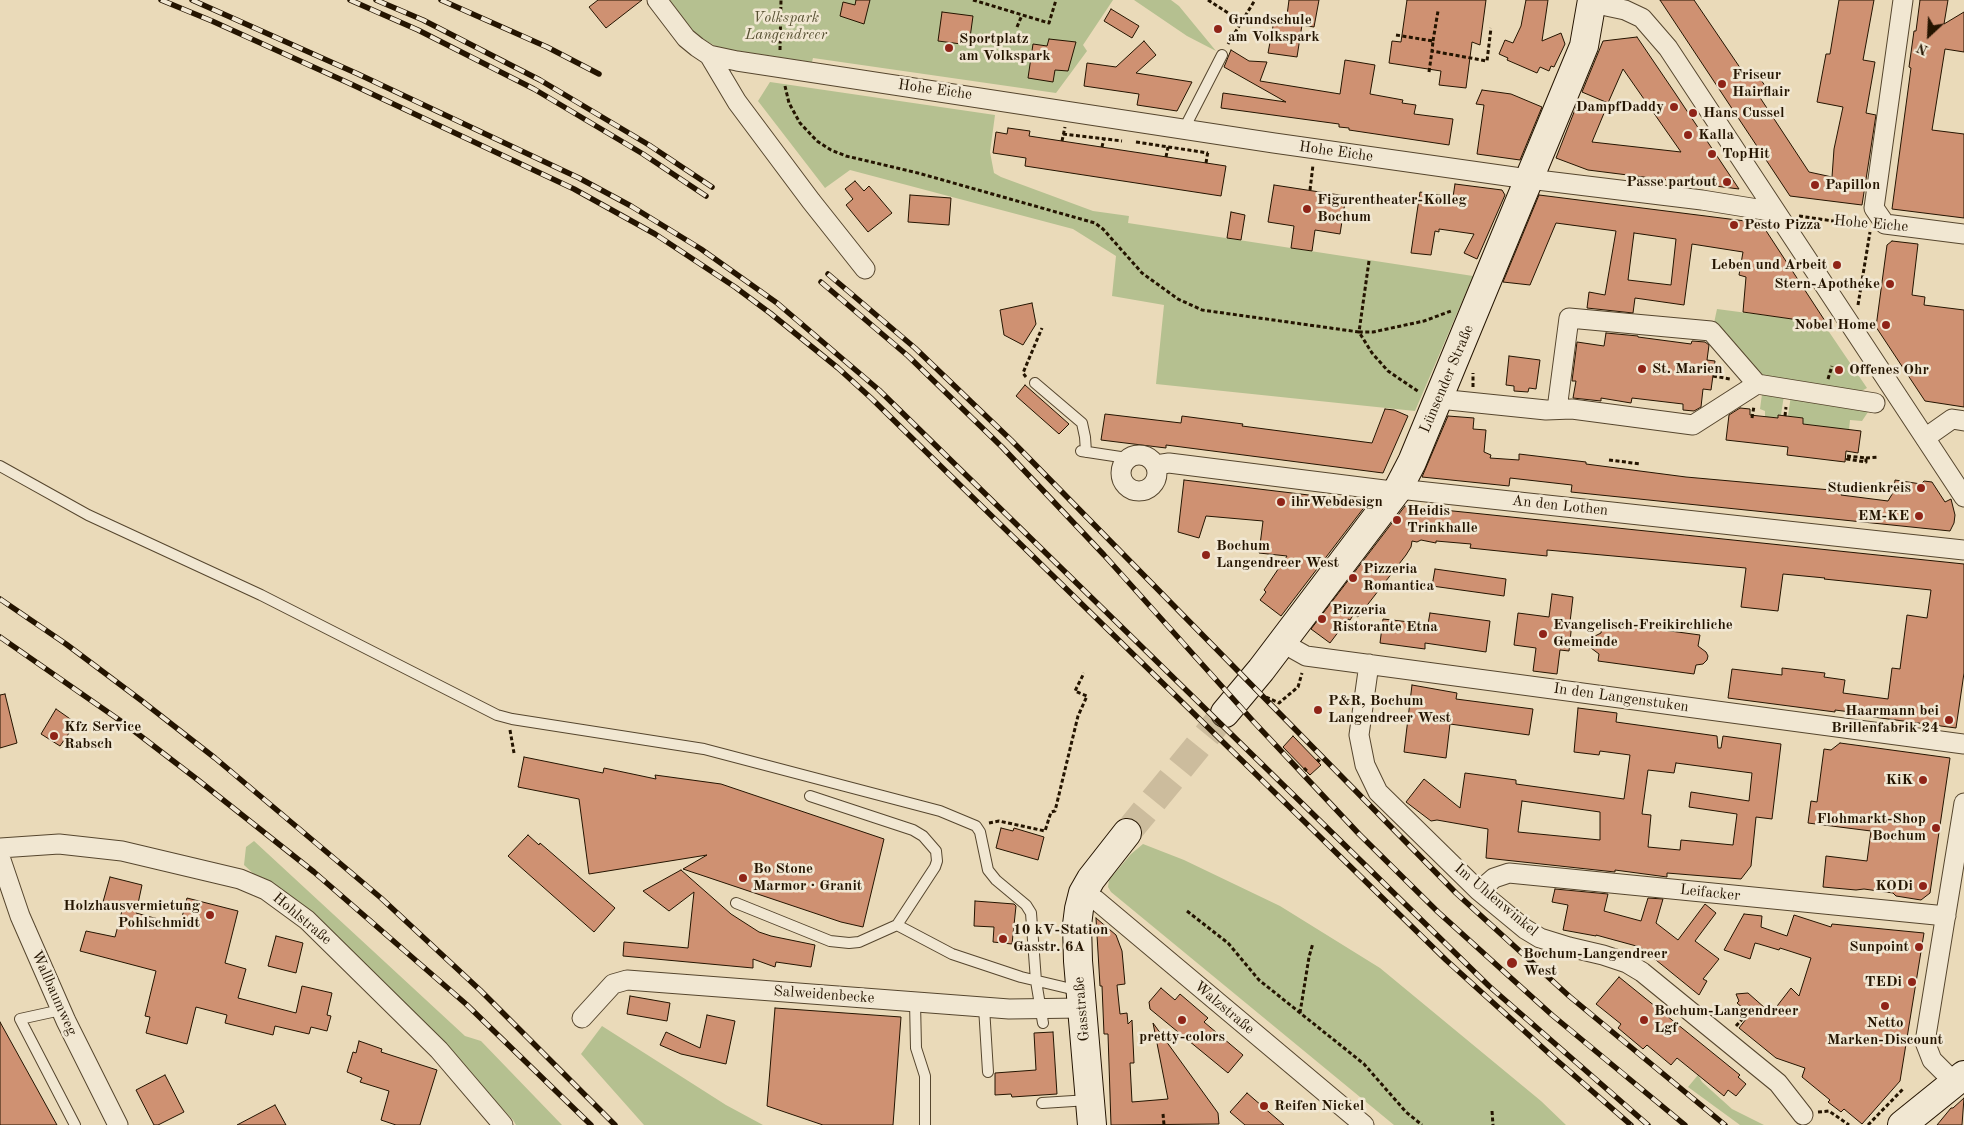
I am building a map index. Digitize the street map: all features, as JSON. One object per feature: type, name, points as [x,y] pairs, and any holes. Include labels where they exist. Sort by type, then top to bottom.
[{"type":"street","name":"Hohe Eiche","points":[[657,0],[686,38],[709,55],[737,102],[865,269]]},
{"type":"street","points":[[1878,225],[1874,208],[1904,0]]},
{"type":"street","points":[[1592,2],[1626,10],[1642,18],[1668,48],[1964,497]]},
{"type":"street","name":"Lünsender Straße","points":[[1225,713],[1398,489],[1412,462],[1584,46],[1592,2]]},
{"type":"street","name":"Hohe Eiche","points":[[709,55],[1316,149],[1530,179],[1702,200],[1776,212]]},
{"type":"street","name":"Hohe Eiche","points":[[1878,225],[1964,234]]},
{"type":"street","points":[[1557,410],[1569,318],[1711,331],[1757,384],[1875,404]]},
{"type":"street","points":[[1439,399],[1466,400],[1546,410],[1572,409],[1693,425],[1757,384]]},
{"type":"street","points":[[1925,438],[1952,419],[1964,421]]},
{"type":"street","name":"An den Lothen","points":[[1127,458],[1134,455],[1146,456],[1156,465],[1169,463],[1384,490],[1398,489],[1964,550]]},
{"type":"street","points":[[1127,458],[1124,461],[1120,474],[1124,486],[1136,492],[1149,489],[1157,479],[1156,465]]},
{"type":"street","name":"In den Langenstuken","points":[[1281,642],[1306,656],[1964,744]]},
{"type":"street","name":"Im Uhlenwinkel","points":[[1369,664],[1359,735],[1365,765],[1378,792],[1479,891],[1526,929],[1540,938],[1569,947],[1603,954],[1627,963],[1642,972],[1778,1083],[1803,1115]]},
{"type":"street","points":[[1902,1125],[1959,1079],[1932,1060],[1925,1042],[1964,803]]},
{"type":"street","points":[[1083,893],[1090,879],[1127,833]]},
{"type":"street","name":"Hohlstraße","points":[[0,848],[59,844],[122,851],[240,878],[266,890],[307,920],[433,1044],[504,1125]]},
{"type":"street","name":"Wallbaumweg","points":[[0,857],[20,916],[61,1010],[118,1125]]},
{"type":"street","name":"Leifacker","points":[[1479,891],[1494,878],[1509,873],[1946,916]]},
{"type":"street","name":"Gasstraße","points":[[1083,893],[1077,925],[1081,1000],[1091,1112]]},
{"type":"street","name":"Walzstraße","points":[[1083,893],[1096,900],[1364,1125]]},
{"type":"street","name":"Salweidenbecke","points":[[582,1018],[613,984],[626,980],[984,1007],[1042,1016],[1081,1000]]},
{"type":"lane","points":[[1184,129],[1222,55]]},
{"type":"lane","points":[[1035,384],[1082,423],[1085,437],[1083,451],[1127,458]]},
{"type":"lane","points":[[0,466],[88,515],[261,595],[497,715],[512,720],[704,748],[940,811],[976,826],[980,832],[988,870],[996,880],[1026,905],[1031,913],[1036,981],[1042,1016]]},
{"type":"lane","points":[[736,903],[830,941],[859,942],[897,925],[935,867],[938,861],[936,851],[923,836],[913,830],[810,796]]},
{"type":"lane","points":[[897,925],[952,954],[1036,981],[1081,1000]]},
{"type":"lane","points":[[915,1002],[916,1048],[925,1076],[925,1125]]},
{"type":"lane","points":[[984,1007],[988,1072]]},
{"type":"lane","points":[[61,1010],[20,1019],[75,1125]]},
{"type":"lane","points":[[1042,1102],[1091,1112]]},
{"type":"path","points":[[781,0],[780,67],[789,103],[800,123],[818,141],[831,150],[846,156],[918,173],[1095,223],[1103,229],[1142,273],[1178,299],[1202,310],[1359,332],[1373,332],[1424,321],[1456,309],[1476,309]]},
{"type":"path","points":[[973,0],[1049,23],[1056,0]]},
{"type":"path","points":[[1208,0],[1242,22]]},
{"type":"path","points":[[1222,55],[1255,0]]},
{"type":"path","points":[[1429,72],[1438,11]]},
{"type":"path","points":[[1018,27],[1022,15]]},
{"type":"path","points":[[1432,50],[1486,61],[1491,28]]},
{"type":"path","points":[[1396,35],[1433,41]]},
{"type":"path","points":[[1063,134],[1122,142]]},
{"type":"path","points":[[1136,142],[1208,153]]},
{"type":"path","points":[[1310,190],[1316,149]]},
{"type":"path","name":"Hohe Eiche","points":[[1776,212],[1863,226],[1878,225]]},
{"type":"path","points":[[1854,330],[1878,225]]},
{"type":"path","points":[[1369,261],[1359,332],[1372,353],[1388,371],[1415,391],[1439,399]]},
{"type":"path","points":[[1035,384],[1023,373],[1042,328]]},
{"type":"path","points":[[1752,418],[1753,411]]},
{"type":"path","points":[[1846,457],[1879,457]]},
{"type":"path","points":[[1609,460],[1641,464]]},
{"type":"path","points":[[1259,698],[1267,697],[1279,703],[1290,695],[1298,687],[1306,656]]},
{"type":"path","points":[[976,826],[999,821],[1046,831],[1051,812],[1056,811],[1078,716],[1087,696],[1075,691],[1084,673]]},
{"type":"path","points":[[512,720],[509,733],[514,753]]},
{"type":"path","points":[[1304,768],[1308,772]]},
{"type":"path","points":[[1187,911],[1228,943],[1259,980],[1364,1064],[1406,1112],[1422,1125]]},
{"type":"path","points":[[1300,1013],[1313,943]]},
{"type":"path","points":[[1868,1125],[1903,1089]]},
{"type":"path","points":[[1492,1111],[1493,1125]]},
{"type":"path","points":[[1829,1111],[1847,1124]]},
{"type":"path","points":[[1163,1114],[1164,1125]]},
{"type":"green space","name":"Sportplatz am Volkspark","points":[[670,0],[1113,0],[1083,45],[1087,51],[1056,93],[813,58],[812,62],[719,48],[693,31]]},
{"type":"green space","points":[[1134,0],[1171,0],[1179,6],[1216,51],[1187,36]]},
{"type":"green space","points":[[770,82],[995,115],[990,152],[994,173],[1093,211],[1129,216],[1128,223],[1473,276],[1415,411],[1156,384],[1164,305],[1112,296],[1116,256],[1073,229],[850,170],[825,188],[758,101]]},
{"type":"green space","points":[[1717,309],[1823,323],[1867,388],[1854,395],[1765,377],[1714,323]]},
{"type":"green space","points":[[1762,394],[1784,395],[1781,415],[1778,415],[1778,418],[1765,417],[1765,411],[1760,409]]},
{"type":"green space","points":[[1791,395],[1861,408],[1868,412],[1862,421],[1850,420],[1849,430],[1803,424],[1803,418],[1788,416]]},
{"type":"green space","points":[[254,841],[465,1036],[481,1041],[562,1125],[516,1125],[456,1059],[244,865],[246,847]]},
{"type":"green space","points":[[1143,844],[1184,860],[1280,906],[1380,968],[1541,1101],[1566,1125],[1394,1125],[1111,892],[1108,887],[1109,880],[1131,854]]},
{"type":"green space","points":[[602,1026],[726,1105],[763,1125],[644,1125],[581,1054]]},
{"type":"green space","points":[[1698,1075],[1702,1082],[1732,1109],[1764,1125],[1740,1125],[1688,1087]]},
{"type":"building","points":[[598,0],[642,0],[606,28],[589,7]]},
{"type":"building","points":[[856,0],[870,0],[864,24],[840,16],[843,2],[855,5]]},
{"type":"building","points":[[1289,0],[1319,0],[1314,27],[1302,25],[1297,57],[1268,53],[1274,21],[1286,23]]},
{"type":"building","points":[[1407,0],[1486,0],[1480,45],[1472,42],[1466,88],[1439,85],[1441,71],[1389,63],[1392,41],[1401,42]]},
{"type":"building","points":[[1526,0],[1548,0],[1542,41],[1561,33],[1565,44],[1554,67],[1551,66],[1549,71],[1540,67],[1537,73],[1507,60],[1508,58],[1499,54],[1505,40],[1513,43],[1521,26]]},
{"type":"building","points":[[1660,0],[1694,0],[1745,75],[1753,69],[1766,87],[1757,93],[1809,172],[1832,177],[1834,149],[1843,107],[1817,102],[1826,54],[1830,54],[1839,0],[1874,0],[1863,60],[1875,62],[1866,113],[1876,115],[1862,205],[1790,196]]},
{"type":"building","points":[[1920,0],[1948,0],[1944,24],[1964,12],[1964,52],[1945,49],[1932,130],[1964,134],[1964,218],[1892,209],[1911,68],[1909,67]]},
{"type":"building","points":[[1111,9],[1139,26],[1132,38],[1104,21]]},
{"type":"building","points":[[942,12],[973,16],[969,45],[938,41]]},
{"type":"building","points":[[1637,37],[1739,189],[1588,170],[1556,158],[1578,102],[1607,106],[1592,142],[1681,152],[1623,69],[1608,103],[1582,92],[1603,41]]},
{"type":"building","points":[[1049,39],[1076,42],[1068,71],[1055,70],[1053,82],[1028,78],[1033,44],[1047,46]]},
{"type":"building","points":[[1144,41],[1156,55],[1136,73],[1192,82],[1177,111],[1137,105],[1139,94],[1084,86],[1087,63],[1116,67]]},
{"type":"building","points":[[1231,50],[1249,61],[1267,62],[1260,81],[1340,94],[1345,60],[1375,65],[1370,94],[1403,100],[1402,103],[1416,105],[1414,114],[1453,119],[1449,145],[1349,130],[1349,128],[1339,127],[1339,124],[1221,108],[1223,93],[1286,102],[1224,67]]},
{"type":"building","points":[[1482,90],[1511,94],[1542,107],[1520,160],[1477,154],[1484,105],[1476,104]]},
{"type":"building","points":[[1008,128],[1030,131],[1029,136],[1226,166],[1221,196],[1025,166],[1026,158],[993,153],[996,132],[1007,134]]},
{"type":"building","points":[[855,181],[864,191],[869,186],[892,213],[868,232],[846,205],[853,199],[845,189]]},
{"type":"building","points":[[1455,184],[1502,190],[1505,195],[1477,259],[1464,253],[1474,234],[1439,229],[1439,232],[1435,231],[1431,255],[1411,253],[1420,192],[1453,197]]},
{"type":"building","name":"Figurentheater-Kolleg Bochum","points":[[1274,185],[1346,196],[1340,234],[1315,230],[1312,251],[1291,248],[1294,226],[1268,222]]},
{"type":"building","points":[[910,195],[951,198],[949,225],[908,222]]},
{"type":"building","points":[[1539,195],[1761,223],[1827,324],[1743,312],[1746,277],[1739,275],[1743,252],[1692,244],[1684,305],[1635,298],[1633,313],[1587,308],[1589,292],[1605,295],[1616,231],[1556,223],[1530,285],[1503,282]],"holes":[[[1634,233],[1676,239],[1671,285],[1628,280]]]},
{"type":"building","points":[[1231,212],[1245,215],[1241,240],[1227,238]]},
{"type":"building","points":[[1892,241],[1918,244],[1912,295],[1925,297],[1924,305],[1964,310],[1964,407],[1925,401],[1876,327],[1887,245]]},
{"type":"building","points":[[1032,303],[1036,324],[1023,345],[1004,335],[1000,310]]},
{"type":"building","name":"St. Marien","points":[[1606,333],[1691,344],[1692,341],[1705,342],[1709,345],[1707,360],[1715,361],[1711,390],[1703,389],[1701,407],[1694,411],[1683,410],[1683,404],[1632,398],[1631,403],[1601,398],[1601,401],[1573,398],[1576,381],[1572,381],[1577,342],[1604,346]]},
{"type":"building","points":[[1509,356],[1540,360],[1536,389],[1529,388],[1528,392],[1514,391],[1514,386],[1506,385]]},
{"type":"building","points":[[1025,385],[1069,424],[1059,434],[1016,396]]},
{"type":"building","points":[[1740,408],[1750,409],[1750,415],[1778,418],[1778,415],[1803,418],[1803,424],[1861,431],[1858,453],[1846,451],[1845,462],[1787,455],[1788,447],[1726,440],[1729,415]]},
{"type":"building","points":[[1385,409],[1394,410],[1408,416],[1383,473],[1166,445],[1166,448],[1101,440],[1105,414],[1181,423],[1182,416],[1372,443]]},
{"type":"building","points":[[1448,416],[1474,418],[1473,429],[1486,430],[1484,452],[1491,455],[1490,458],[1519,460],[1519,454],[1686,477],[1842,491],[1841,495],[1888,501],[1894,491],[1895,480],[1921,484],[1924,481],[1932,482],[1945,502],[1951,499],[1955,515],[1954,523],[1950,531],[1571,492],[1572,485],[1510,478],[1509,486],[1422,477]]},
{"type":"building","points":[[1184,480],[1369,501],[1281,616],[1260,600],[1266,592],[1264,590],[1287,556],[1259,553],[1263,521],[1206,516],[1199,538],[1178,532]]},
{"type":"building","points":[[1405,506],[1964,564],[1964,673],[1956,728],[1873,717],[1874,715],[1835,710],[1835,712],[1728,698],[1732,669],[1782,675],[1782,668],[1825,673],[1824,677],[1845,680],[1843,693],[1888,699],[1892,668],[1900,669],[1907,615],[1927,618],[1931,590],[1783,574],[1778,611],[1741,607],[1746,568],[1547,550],[1547,556],[1470,548],[1471,544],[1436,541],[1436,543],[1421,540],[1417,542],[1412,541],[1406,555],[1358,617],[1354,614],[1350,620],[1348,619],[1330,643],[1311,629]]},
{"type":"building","points":[[1435,569],[1506,579],[1504,596],[1432,586]]},
{"type":"building","name":"Evangelisch-Freikirchliche Gemeinde","points":[[1552,594],[1573,597],[1569,651],[1560,650],[1557,674],[1533,671],[1536,648],[1514,645],[1518,613],[1549,617]]},
{"type":"building","points":[[1430,613],[1490,621],[1486,652],[1425,643],[1425,649],[1380,643],[1383,619],[1428,624]]},
{"type":"building","points":[[1603,622],[1700,635],[1698,646],[1706,652],[1707,660],[1703,664],[1696,665],[1694,674],[1598,661],[1599,654],[1583,642],[1601,633]]},
{"type":"building","points":[[1412,685],[1457,693],[1456,699],[1533,709],[1529,735],[1450,724],[1446,758],[1404,752]]},
{"type":"building","points":[[5,694],[17,743],[0,748],[0,695]]},
{"type":"building","points":[[1578,708],[1617,713],[1616,722],[1717,736],[1718,748],[1721,748],[1723,736],[1781,744],[1772,819],[1756,817],[1751,866],[1741,879],[1667,873],[1667,877],[1615,870],[1615,872],[1486,858],[1488,829],[1437,820],[1431,821],[1406,802],[1424,779],[1460,808],[1465,773],[1516,780],[1516,784],[1624,799],[1630,755],[1600,751],[1599,755],[1574,752]],"holes":[[[1676,763],[1752,773],[1749,801],[1691,792],[1689,807],[1737,814],[1733,845],[1681,840],[1680,850],[1648,847],[1651,815],[1642,814],[1648,770],[1674,773]],[[1522,801],[1600,812],[1600,840],[1518,832]]]},
{"type":"building","points":[[56,709],[76,723],[60,746],[41,734]]},
{"type":"building","points":[[1293,736],[1321,765],[1310,775],[1283,747]]},
{"type":"building","points":[[1840,743],[1950,758],[1930,893],[1921,900],[1896,896],[1893,893],[1864,889],[1823,887],[1826,856],[1867,861],[1871,831],[1808,823],[1811,801],[1817,802],[1824,749],[1831,750]]},
{"type":"building","points":[[524,757],[603,773],[604,768],[656,779],[655,775],[721,784],[884,839],[863,927],[841,922],[683,869],[707,855],[589,874],[579,799],[518,787]]},
{"type":"building","points":[[1001,828],[1013,831],[1014,828],[1044,837],[1038,860],[996,848]]},
{"type":"building","points":[[528,835],[539,845],[540,843],[615,908],[594,932],[508,856]]},
{"type":"building","points":[[681,870],[731,914],[759,932],[815,945],[811,967],[776,962],[775,967],[753,959],[753,968],[623,956],[624,942],[688,948],[694,892],[669,911],[643,891]]},
{"type":"building","points":[[110,877],[142,885],[136,913],[180,925],[187,898],[238,911],[225,963],[246,969],[238,998],[296,1013],[302,986],[332,993],[327,1015],[331,1016],[327,1031],[311,1027],[309,1034],[275,1026],[273,1035],[225,1023],[227,1015],[196,1007],[187,1044],[146,1033],[150,1017],[145,1016],[156,971],[80,951],[86,931],[115,937],[123,907],[103,902]]},
{"type":"building","points":[[1555,889],[1608,894],[1604,911],[1641,921],[1648,898],[1663,899],[1656,923],[1678,940],[1705,904],[1716,913],[1695,941],[1719,959],[1703,979],[1707,981],[1699,995],[1640,947],[1596,935],[1563,930],[1568,905],[1552,902]]},
{"type":"building","points":[[975,901],[1014,904],[1016,906],[1012,944],[993,942],[994,927],[974,926]]},
{"type":"building","points":[[1744,914],[1762,916],[1761,927],[1787,936],[1794,915],[1831,927],[1832,924],[1924,933],[1900,1081],[1862,1124],[1844,1109],[1841,1112],[1828,1102],[1830,1100],[1802,1077],[1805,1068],[1776,1058],[1739,1028],[1750,1014],[1737,1003],[1739,1001],[1736,994],[1748,993],[1765,1008],[1768,1005],[1774,1010],[1791,988],[1799,996],[1811,958],[1780,948],[1779,950],[1755,943],[1750,959],[1724,950]]},
{"type":"building","points":[[1096,918],[1116,935],[1122,951],[1125,984],[1117,985],[1120,1014],[1127,1013],[1128,1024],[1132,1020],[1134,1063],[1130,1063],[1132,1102],[1168,1099],[1153,1023],[1218,1113],[1219,1124],[1111,1125],[1108,1034],[1104,1034]]},
{"type":"building","points":[[276,936],[303,943],[296,973],[268,966]]},
{"type":"building","name":"Bochum-Langendreer Lgf","points":[[1619,977],[1740,1075],[1738,1077],[1746,1084],[1736,1096],[1728,1090],[1724,1096],[1677,1058],[1671,1065],[1647,1045],[1643,1049],[1618,1028],[1621,1024],[1596,1004]]},
{"type":"building","points":[[1161,988],[1175,1000],[1180,994],[1208,1018],[1204,1022],[1243,1055],[1228,1073],[1150,1009],[1149,1002]]},
{"type":"building","points":[[630,996],[670,1003],[667,1021],[627,1014]]},
{"type":"building","points":[[775,1008],[901,1017],[893,1125],[823,1125],[767,1106]]},
{"type":"building","points":[[707,1015],[735,1021],[726,1064],[681,1054],[660,1045],[666,1032],[700,1048]]},
{"type":"building","points":[[0,1022],[57,1125],[0,1125]]},
{"type":"building","points":[[1053,1032],[1057,1094],[1012,1097],[1011,1094],[995,1095],[995,1073],[1036,1070],[1034,1033]]},
{"type":"building","points":[[359,1041],[382,1049],[381,1052],[437,1070],[420,1125],[396,1125],[381,1120],[389,1091],[360,1082],[362,1078],[347,1072],[353,1052],[356,1053]]},
{"type":"building","points":[[165,1075],[184,1112],[158,1125],[154,1125],[136,1090]]},
{"type":"building","points":[[1247,1093],[1284,1125],[1245,1125],[1230,1112]]},
{"type":"building","points":[[1964,1098],[1962,1125],[1937,1125],[1951,1108]]},
{"type":"building","points":[[275,1105],[286,1125],[237,1125]]},
{"type":"tunnel","points":[[1127,833],[1225,713]]},
{"type":"railway","points":[[161,0],[353,85],[574,189],[655,234],[735,287],[770,313],[838,368],[871,398],[1446,960],[1631,1125]]},
{"type":"railway","points":[[192,0],[358,74],[579,178],[631,206],[701,249],[777,303],[879,390],[1489,986],[1648,1125]]},
{"type":"railway","points":[[350,0],[418,30],[534,89],[643,154],[706,196]]},
{"type":"railway","points":[[376,0],[423,20],[540,80],[649,145],[712,187]]},
{"type":"railway","points":[[441,0],[547,47],[599,74]]},
{"type":"railway","points":[[828,274],[915,348],[1011,440],[1456,893],[1569,996],[1725,1125]]},
{"type":"railway","points":[[821,282],[908,356],[1002,447],[1104,555],[1253,721],[1359,834],[1438,912],[1552,1015],[1685,1125]]},
{"type":"railway","points":[[0,599],[66,644],[215,758],[381,898],[480,990],[615,1125]]},
{"type":"railway","points":[[0,637],[125,724],[314,872],[466,1004],[591,1125]]},
{"type":"place","name":"Grundschule am Volkspark","points":[[1218,29]]},
{"type":"place","name":"Sportplatz am Volkspark","points":[[949,48]]},
{"type":"place","name":"Friseur Hairflair","points":[[1722,84]]},
{"type":"place","name":"DampfDaddy","points":[[1674,107]]},
{"type":"place","name":"Hans Cussel","points":[[1693,113]]},
{"type":"place","name":"Kalla","points":[[1688,135]]},
{"type":"place","name":"TopHit","points":[[1712,154]]},
{"type":"place","name":"Passe partout","points":[[1727,182]]},
{"type":"place","name":"Papillon","points":[[1815,185]]},
{"type":"place","name":"Figurentheater-Kolleg Bochum","points":[[1307,209]]},
{"type":"place","name":"Pesto Pizza","points":[[1734,225]]},
{"type":"place","name":"Leben und Arbeit","points":[[1837,265]]},
{"type":"place","name":"Stern-Apotheke","points":[[1890,284]]},
{"type":"place","name":"Nobel Home","points":[[1886,325]]},
{"type":"place","name":"St. Marien","points":[[1642,369]]},
{"type":"place","name":"Offenes Ohr","points":[[1839,370]]},
{"type":"place","name":"Studienkreis","points":[[1921,488]]},
{"type":"place","name":"ihrWebdesign","points":[[1281,502]]},
{"type":"place","name":"EM-KE","points":[[1919,516]]},
{"type":"place","name":"Heidis Trinkhalle","points":[[1397,520]]},
{"type":"place","name":"Bochum Langendreer West","points":[[1206,555]]},
{"type":"place","name":"Pizzeria Romantica","points":[[1353,578]]},
{"type":"place","name":"Pizzeria Ristorante Etna","points":[[1322,619]]},
{"type":"place","name":"Evangelisch-Freikirchliche Gemeinde","points":[[1543,634]]},
{"type":"place","name":"P&R, Bochum Langendreer West","points":[[1318,710]]},
{"type":"place","name":"Haarmann bei Brillenfabrik 24","points":[[1949,720]]},
{"type":"place","name":"Kfz Service Rabsch","points":[[54,736]]},
{"type":"place","name":"KiK","points":[[1923,780]]},
{"type":"place","name":"Flohmarkt-Shop Bochum","points":[[1936,828]]},
{"type":"place","name":"Bo Stone Marmor · Granit","points":[[743,878]]},
{"type":"place","name":"KODi","points":[[1923,886]]},
{"type":"place","name":"Holzhausvermietung Pohlschmidt","points":[[210,915]]},
{"type":"place","name":"10 kV-Station Gasstr. 6A","points":[[1003,939]]},
{"type":"place","name":"Sunpoint","points":[[1919,947]]},
{"type":"place","name":"Bochum-Langendreer West","points":[[1512,963]]},
{"type":"place","name":"TEDi","points":[[1912,982]]},
{"type":"place","name":"Netto Marken-Discount","points":[[1885,1006]]},
{"type":"place","name":"pretty-colors","points":[[1182,1020]]},
{"type":"place","name":"Bochum-Langendreer Lgf","points":[[1644,1020]]},
{"type":"place","name":"Reifen Nickel","points":[[1264,1106]]},
{"type":"park label","name":"Volkspark Langendreer","points":[[786,26]]}]
